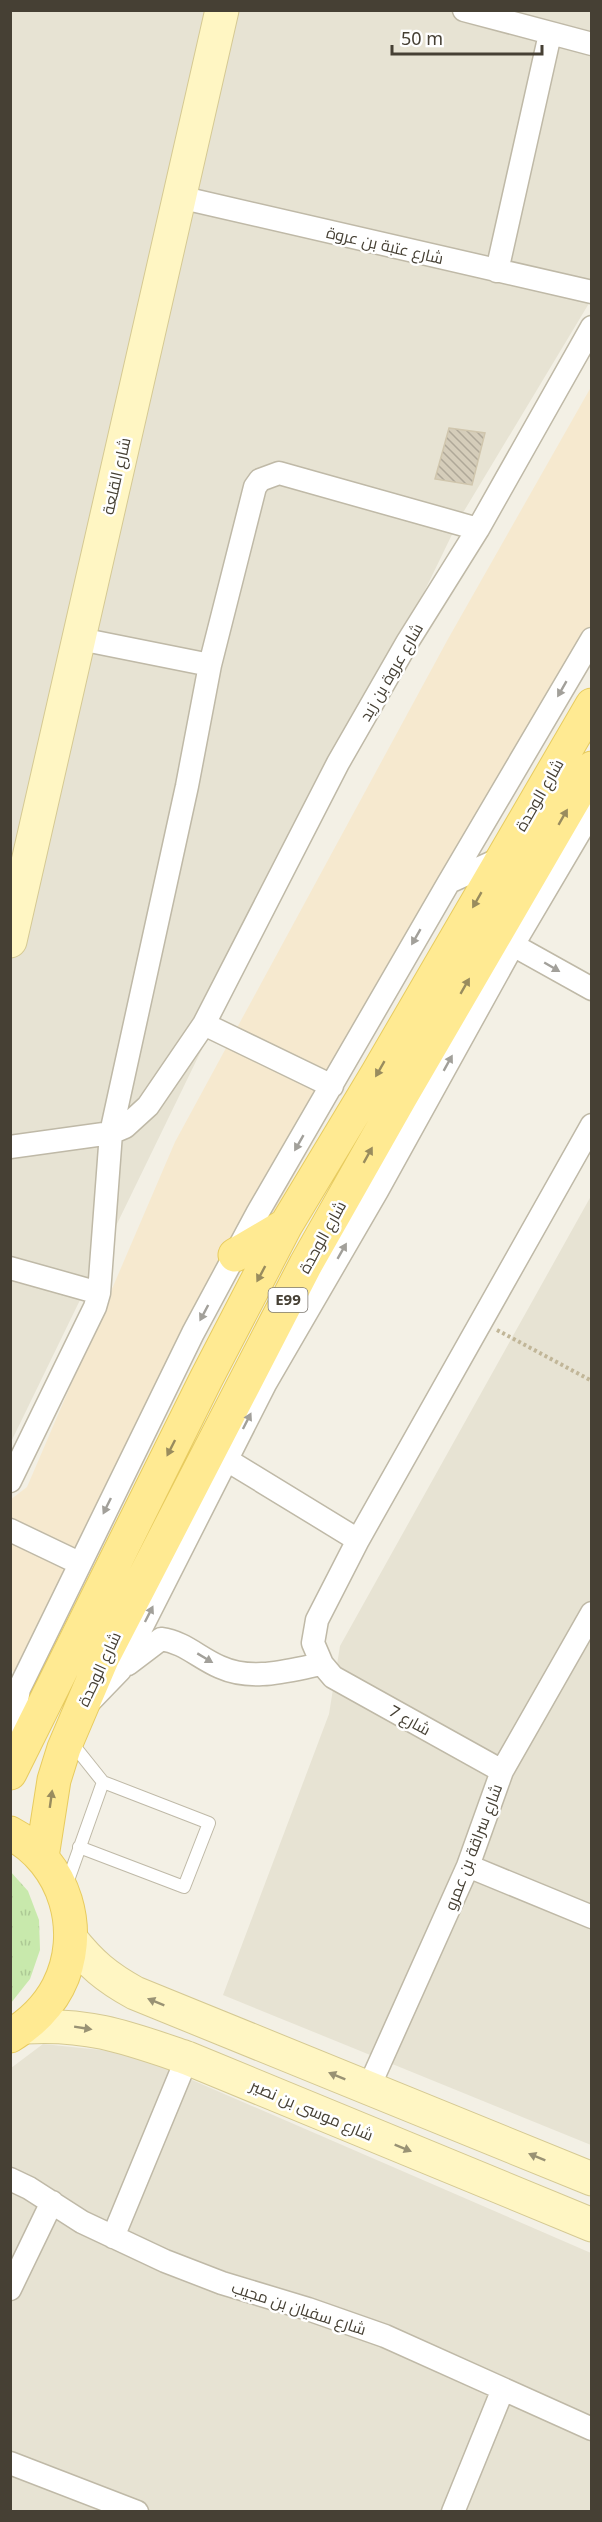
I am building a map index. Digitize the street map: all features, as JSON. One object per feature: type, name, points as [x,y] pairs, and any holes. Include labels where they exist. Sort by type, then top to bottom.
[{"type":"main road","name":"شارع الوحدة","points":[[16,1765],[206,1379],[286,1225],[377,1074],[591,705]]},
{"type":"main road","name":"شارع الوحدة","points":[[42,1857],[54,1780],[102,1659],[306,1264],[591,768]]},
{"type":"main road","points":[[329,1225],[377,1191]]},
{"type":"main road","points":[[235,1256],[286,1225]]},
{"type":"main road","points":[[10,1833],[20,1838],[42,1857],[64,1893],[71,1939],[67,1964],[58,1988],[44,2009],[18,2032]]},
{"type":"street","name":"شارع القلعة","points":[[10,941],[222,10]]},
{"type":"street","points":[[464,10],[591,44]]},
{"type":"street","points":[[497,271],[550,34]]},
{"type":"street","name":"شارع عتبة بن عروة","points":[[179,197],[591,292]]},
{"type":"street","name":"شارع عروة بن زيد","points":[[111,1133],[125,1127],[148,1106],[204,1024],[338,763],[408,641],[478,529],[591,327]]},
{"type":"street","points":[[10,1480],[95,1306],[99,1293],[111,1133],[187,786],[210,665],[255,487],[260,480],[279,473],[478,529]]},
{"type":"street","points":[[80,639],[210,665]]},
{"type":"street","points":[[16,1765],[13,1720],[15,1687],[80,1563],[193,1333],[332,1086],[591,639]]},
{"type":"street","points":[[74,1725],[120,1670],[266,1384],[591,811]]},
{"type":"street","points":[[449,882],[502,858]]},
{"type":"street","points":[[513,945],[591,989]]},
{"type":"street","points":[[204,1024],[332,1086]]},
{"type":"street","points":[[120,1670],[162,1639],[176,1641],[220,1667],[243,1674],[273,1674],[322,1664],[314,1643],[317,1620],[358,1540],[591,1125]]},
{"type":"street","points":[[10,1147],[111,1133]]},
{"type":"street","points":[[10,1268],[99,1293]]},
{"type":"street","points":[[227,1460],[358,1540]]},
{"type":"street","points":[[10,1530],[80,1563]]},
{"type":"street","name":"شارع سراقة بن عمرو","points":[[368,2089],[468,1866],[502,1771],[591,1613]]},
{"type":"street","name":"شارع 7","points":[[322,1664],[333,1677],[502,1771]]},
{"type":"street","points":[[468,1866],[591,1917]]},
{"type":"street","points":[[71,1939],[91,1964],[113,1981],[135,1993],[591,2179]]},
{"type":"street","name":"شارع موسى بن نصير","points":[[18,2032],[54,2025],[83,2027],[122,2036],[187,2058],[591,2225]]},
{"type":"street","points":[[113,2237],[187,2058]]},
{"type":"street","name":"شارع سفيان بن مجيب","points":[[10,2179],[82,2222],[165,2261],[222,2283],[308,2309],[384,2336],[591,2428]]},
{"type":"street","points":[[10,2289],[52,2202]]},
{"type":"street","points":[[453,2511],[503,2390]]},
{"type":"street","points":[[10,2463],[137,2511]]},
{"type":"lane","points":[[74,1725],[103,1782],[209,1823],[184,1887],[79,1847]]},
{"type":"lane","points":[[64,1893],[103,1782]]},
{"type":"path","points":[[481,1322],[591,1381]]},
{"type":"shaded area","points":[[11,11],[591,11],[591,300],[461,516],[11,1442]]},
{"type":"shaded area","points":[[591,387],[591,660],[438,919],[207,1331],[34,1685],[11,1670],[10,1500],[27,1487],[175,1142],[448,639]]},
{"type":"shaded area","points":[[591,1196],[591,2145],[223,1995],[329,1714],[340,1646]]},
{"type":"shaded area","points":[[43,2044],[130,2053],[591,2253],[591,2511],[11,2512],[11,2068]]},
{"type":"green space","points":[[10,1871],[28,1891],[39,1920],[40,1950],[30,1979],[11,2003]]},
{"type":"building","points":[[449,428],[485,433],[472,485],[435,479]]}]
